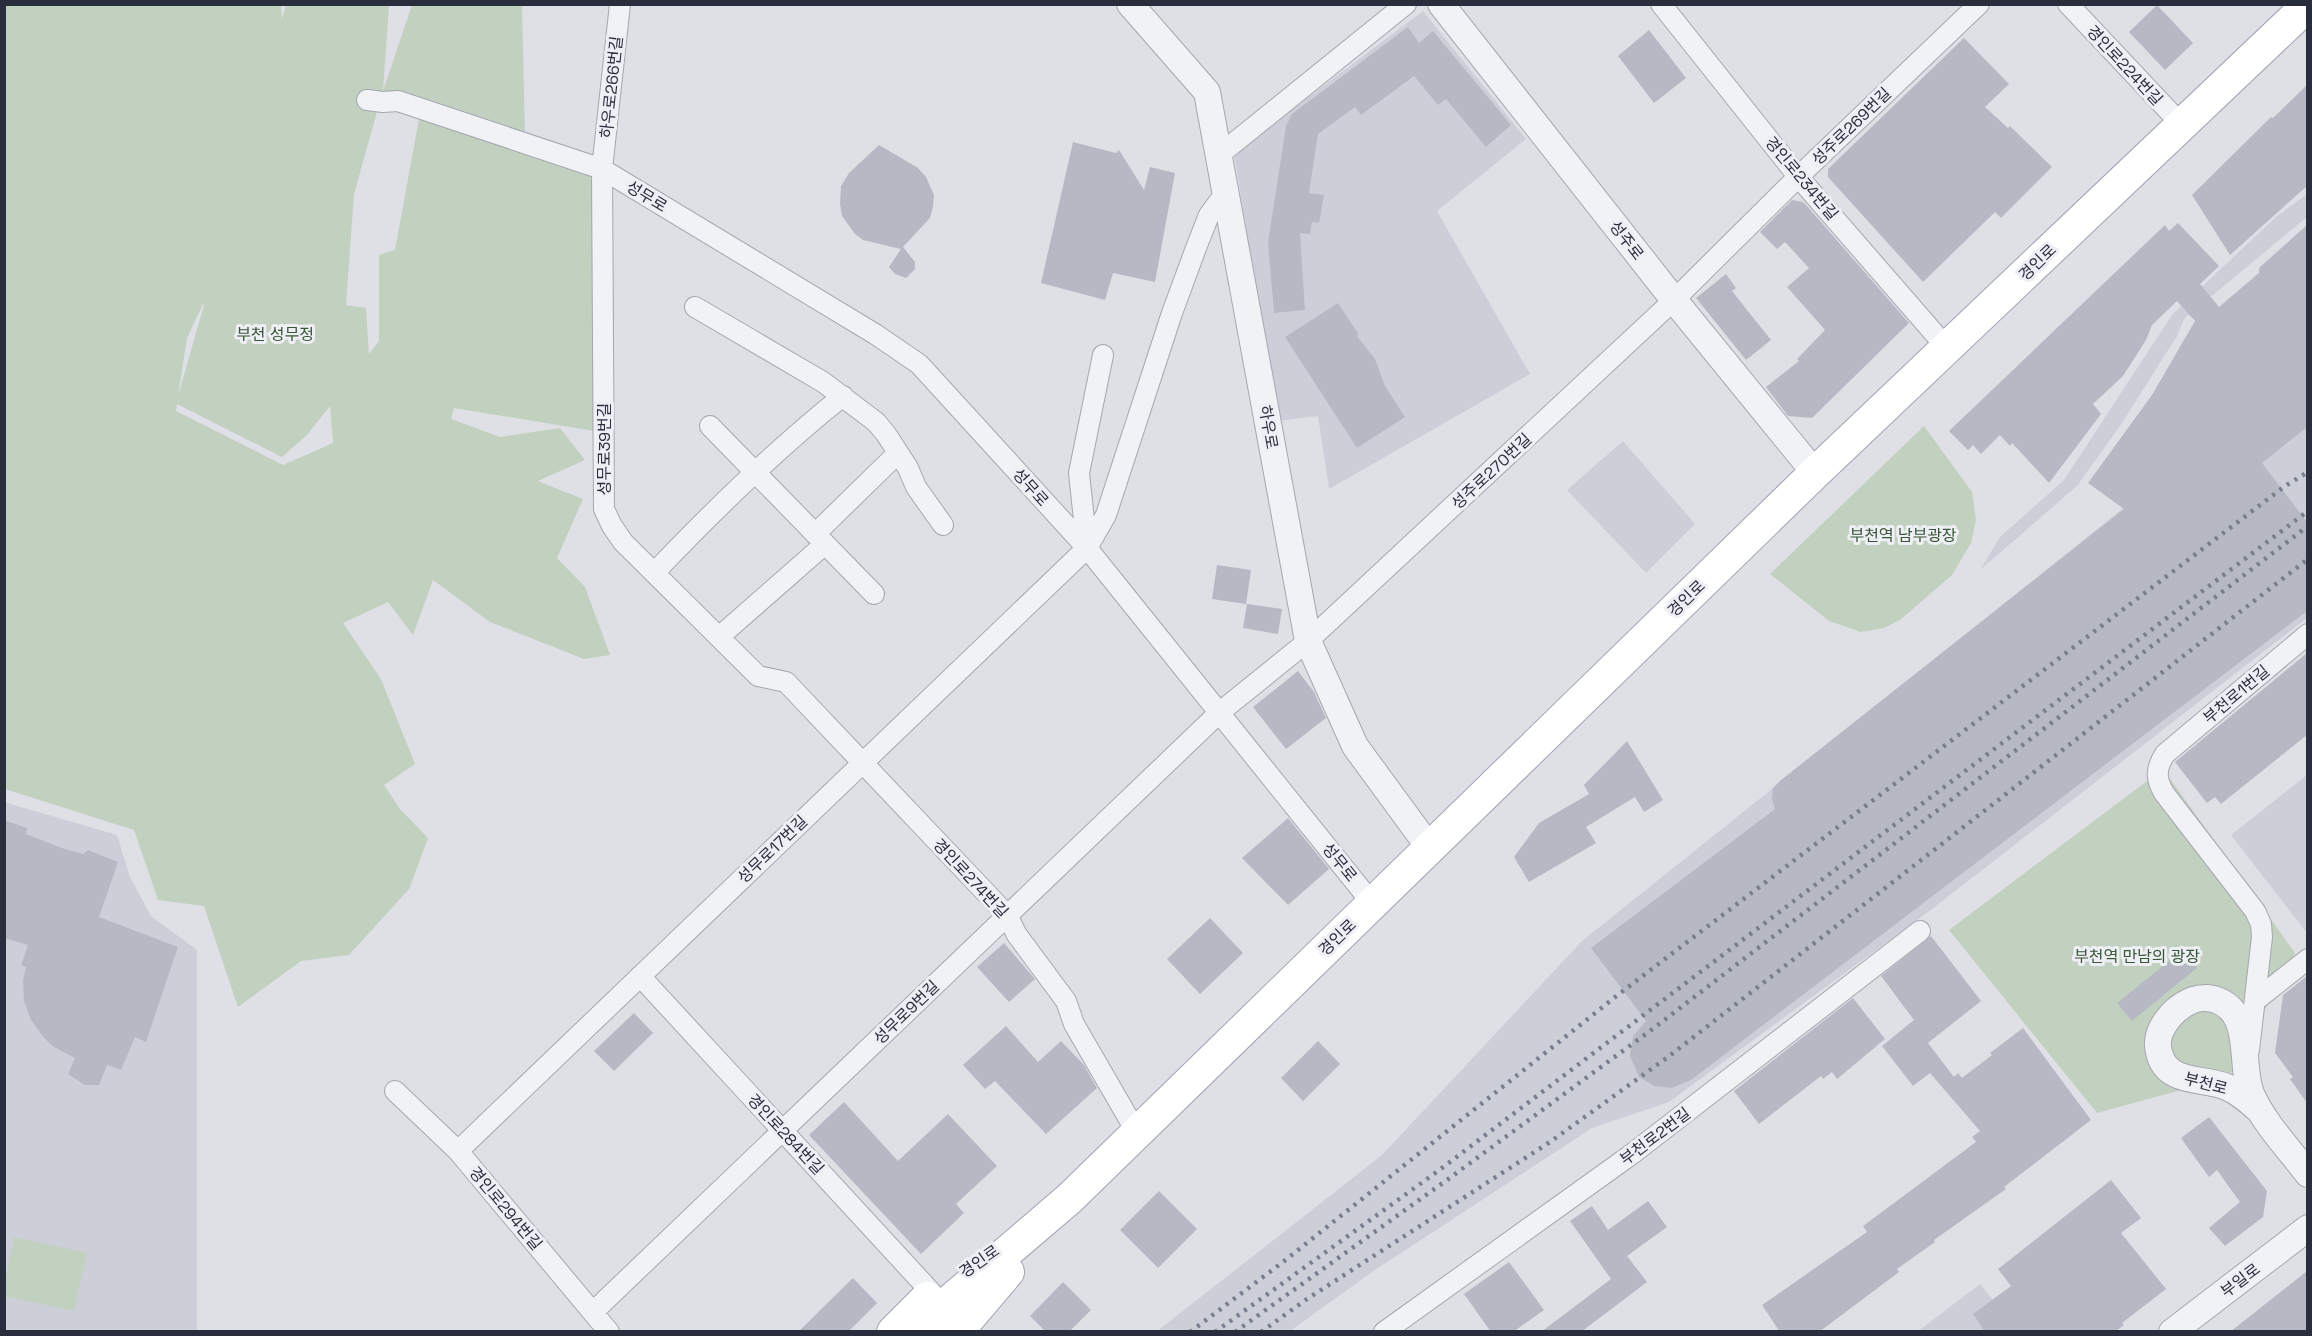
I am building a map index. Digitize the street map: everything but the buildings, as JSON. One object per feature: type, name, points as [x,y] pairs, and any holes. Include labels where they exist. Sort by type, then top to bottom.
[{"type":"main road","name":"경인로","points":[[918,1332],[944,1306],[1070,1198],[1815,473],[2307,5]]},
{"type":"main road","name":"경인로","points":[[893,1332],[932,1293],[1070,1198]]},
{"type":"main road","name":"경인로","points":[[957,1332],[1070,1198]]},
{"type":"street","name":"하우로266번길","points":[[602,169],[620,4]]},
{"type":"street","name":"하우로","points":[[1130,4],[1208,92],[1308,641],[1355,746],[1429,847]]},
{"type":"street","points":[[1219,155],[1406,4]]},
{"type":"street","name":"성주로","points":[[1441,4],[1674,300],[1815,473]]},
{"type":"street","name":"경인로234번길","points":[[1661,4],[1799,176],[1947,348]]},
{"type":"street","name":"성주로269번길","points":[[1674,300],[1799,176],[1979,4]]},
{"type":"street","name":"경인로224번길","points":[[2068,4],[2182,125]]},
{"type":"street","name":"성무로","points":[[367,100],[398,101],[602,169],[875,334],[919,364],[1087,548],[1372,903]]},
{"type":"street","name":"성무로39번길","points":[[602,169],[604,509],[623,542],[758,676],[786,682]]},
{"type":"street","name":"성무로17번길","points":[[458,1151],[1087,548],[1099,529],[1110,504],[1172,313],[1196,248],[1209,215],[1226,192]]},
{"type":"street","name":"성주로270번길","points":[[1220,712],[1308,641],[1674,300]]},
{"type":"street","points":[[695,307],[777,353],[843,396],[876,422],[908,468],[916,487],[944,525]]},
{"type":"street","points":[[1087,548],[1079,473],[1103,355]]},
{"type":"street","points":[[654,573],[709,516],[795,434],[843,396]]},
{"type":"street","points":[[710,426],[874,594]]},
{"type":"street","points":[[719,637],[820,539],[898,453]]},
{"type":"street","name":"부천로1번길","points":[[2256,1000],[2262,938],[2261,924],[2255,911],[2158,784],[2156,769],[2165,754],[2307,634]]},
{"type":"street","name":"경인로274번길","points":[[786,682],[1007,915],[1017,935],[1066,1001],[1074,1024],[1137,1133]]},
{"type":"street","name":"성무로9번길","points":[[593,1312],[1220,712]]},
{"type":"street","name":"부천로2번길","points":[[1384,1332],[1632,1154],[1920,931]]},
{"type":"street","points":[[2246,1074],[2256,1000],[2307,959]]},
{"type":"street","name":"경인로284번길","points":[[640,976],[932,1293]]},
{"type":"street","name":"부천로","points":[[2260,1111],[2244,1096],[2225,1086],[2187,1079],[2174,1074],[2161,1061],[2158,1047],[2159,1033],[2169,1016],[2183,1004],[2196,999],[2211,998],[2224,1003],[2233,1013],[2240,1026],[2251,1094],[2260,1111],[2307,1174]]},
{"type":"street","name":"경인로294번길","points":[[395,1091],[458,1151],[609,1332]]},
{"type":"street","points":[[939,1332],[1070,1198]]},
{"type":"street","name":"부일로","points":[[2178,1330],[2307,1228]]},
{"type":"shaded area","points":[[1423,11],[1526,139],[1437,211],[1530,374],[1329,489],[1318,416],[1277,421],[1234,153]]},
{"type":"shaded area","points":[[2307,194],[2307,217],[2184,319],[2177,336],[2120,426],[2077,486],[1980,570],[2000,537],[2064,480],[2172,315],[2277,216]]},
{"type":"shaded area","points":[[2307,361],[2307,618],[1932,909],[1669,1102],[1592,1128],[1375,1270],[1290,1331],[1156,1332],[1382,1155],[1582,941]]},
{"type":"shaded area","points":[[1623,441],[1695,524],[1646,573],[1567,490]]},
{"type":"shaded area","points":[[2307,775],[2307,933],[2231,835]]},
{"type":"shaded area","points":[[4,802],[117,835],[130,877],[151,916],[197,950],[197,1331],[5,1331]]},
{"type":"shaded area","points":[[1980,1284],[1993,1300],[1973,1314],[1985,1331],[1917,1332]]},
{"type":"green space","name":"부천 성무정","points":[[5,5],[281,5],[282,19],[286,5],[389,5],[383,91],[412,5],[522,5],[525,137],[382,94],[354,194],[346,305],[366,308],[369,354],[379,341],[379,255],[395,250],[421,108],[597,175],[594,431],[454,408],[451,419],[500,437],[560,428],[585,460],[538,481],[583,499],[557,558],[585,587],[610,655],[584,659],[490,622],[433,580],[413,635],[388,602],[343,623],[381,679],[415,764],[384,785],[400,809],[428,838],[409,889],[349,955],[301,961],[238,1007],[204,906],[158,900],[134,830],[5,789]],"holes":[[[204,305],[178,396],[187,338]],[[177,404],[282,457],[307,435],[330,406],[333,443],[283,465],[176,411]]]},
{"type":"green space","name":"부천역 남부광장","points":[[1924,426],[1972,492],[1976,520],[1971,543],[1952,575],[1900,620],[1884,628],[1861,632],[1829,621],[1770,574]]},
{"type":"green space","name":"부천역 만남의 광장","points":[[2163,769],[2295,953],[2229,1077],[2097,1113],[1949,930]]},
{"type":"green space","points":[[14,1237],[87,1253],[74,1311],[5,1296],[5,1283]]},
{"type":"railway","points":[[1190,1332],[1283,1262],[1619,994],[2285,486],[2308,472]]},
{"type":"railway","points":[[1215,1332],[1438,1171],[2308,511]]},
{"type":"railway","points":[[1235,1332],[1650,1031],[2308,526]]},
{"type":"railway","points":[[1261,1332],[1307,1299],[1550,1142],[1668,1057],[2308,559]]}]
